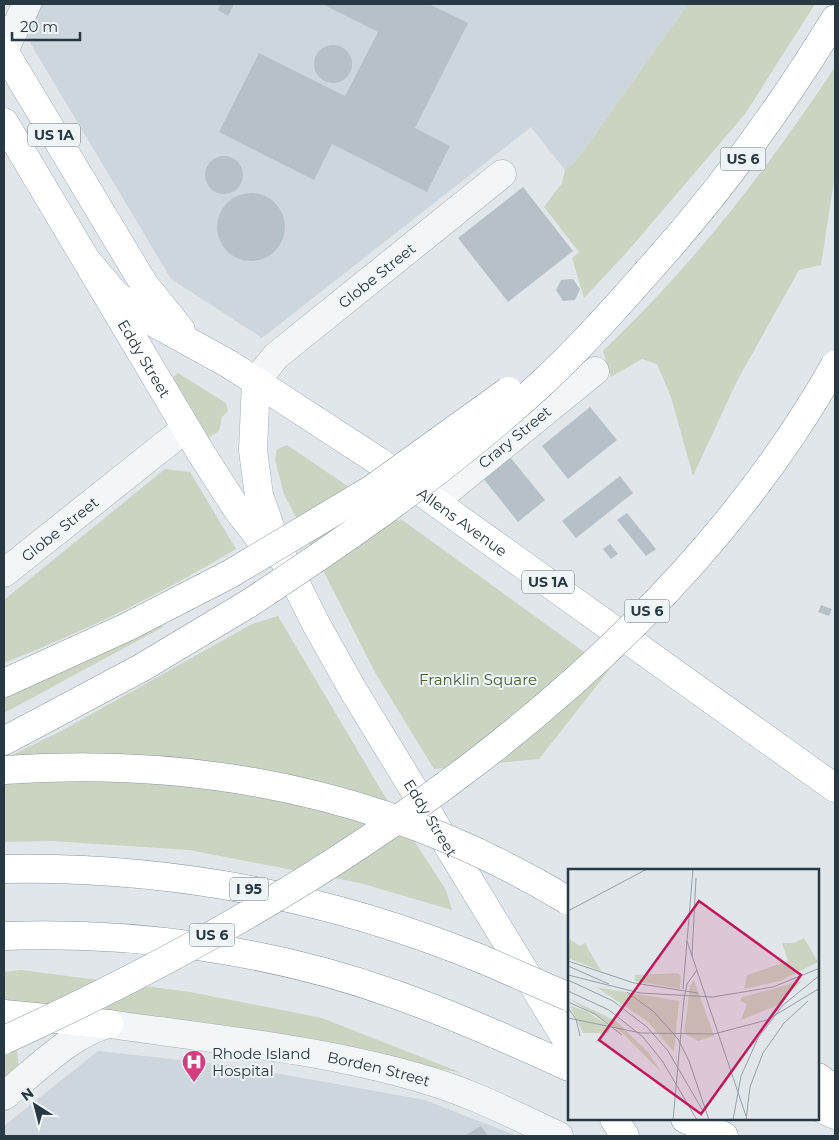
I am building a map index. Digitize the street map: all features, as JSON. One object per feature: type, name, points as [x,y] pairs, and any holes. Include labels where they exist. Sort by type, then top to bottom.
[{"type":"main road","name":"US 6","points":[[4,741],[141,668],[248,604],[386,510],[482,435],[570,356],[648,272],[734,171],[785,99],[835,19]]},
{"type":"main road","name":"US 1A","points":[[4,51],[154,299],[174,323],[197,345]]},
{"type":"main road","name":"Eddy Street","points":[[4,122],[186,428],[237,509],[297,588]]},
{"type":"main road","name":"Allens Avenue","points":[[88,262],[125,304],[140,315],[197,345],[324,424],[435,501],[835,788]]},
{"type":"main road","points":[[4,683],[127,627],[230,574],[326,518],[429,449],[536,368],[648,272]]},
{"type":"main road","name":"US 6","points":[[4,1040],[131,979],[265,904],[375,833],[506,737],[598,658],[657,601],[712,541],[782,450],[835,365]]},
{"type":"main road","name":"Eddy Street","points":[[256,381],[253,450],[259,495],[276,544],[297,588],[354,690],[568,1042]]},
{"type":"main road","points":[[4,770],[90,768],[157,770],[228,778],[314,795],[386,814],[458,842],[514,869],[568,900]]},
{"type":"main road","name":"I 95","points":[[4,869],[130,873],[255,890],[376,920],[484,960],[568,997]]},
{"type":"main road","points":[[4,936],[56,935],[137,940],[224,951],[272,960],[393,994],[557,1062]]},
{"type":"main road","points":[[4,1014],[109,1024]]},
{"type":"main road","points":[[819,1078],[835,1090]]},
{"type":"main road","points":[[819,1107],[835,1115]]},
{"type":"main road","points":[[615,1120],[625,1136]]},
{"type":"main road","points":[[687,1120],[724,1136]]},
{"type":"street","points":[[4,51],[26,4]]},
{"type":"street","name":"Globe Street","points":[[256,381],[276,356],[502,174]]},
{"type":"street","name":"Crary Street","points":[[435,501],[595,371]]},
{"type":"street","name":"Globe Street","points":[[4,573],[186,428]]},
{"type":"street","points":[[11,1090],[79,1037],[109,1024]]},
{"type":"street","name":"Borden Street","points":[[109,1024],[306,1054],[400,1073],[465,1093],[559,1136]]},
{"type":"shaded area","points":[[7,4],[688,4],[576,161],[565,170],[531,127],[262,338],[171,279]]},
{"type":"shaded area","name":"Rhode Island Hospital","points":[[98,1051],[236,1066],[425,1100],[517,1136],[4,1136],[4,1126]]},
{"type":"green space","points":[[688,4],[815,4],[745,114],[627,252],[584,298],[572,258],[579,252],[544,207],[562,183],[565,170],[576,161]]},
{"type":"green space","points":[[835,67],[835,174],[821,265],[799,270],[737,381],[693,476],[671,397],[657,364],[642,359],[611,377],[603,351],[668,284],[727,215],[809,106]]},
{"type":"green space","points":[[178,373],[226,403],[228,411],[222,417],[219,431],[208,438],[171,379]]},
{"type":"green space","name":"Franklin Square","points":[[287,445],[399,521],[401,519],[609,670],[539,759],[434,769],[376,674],[284,494],[275,460],[277,449]]},
{"type":"green space","points":[[165,469],[190,472],[236,549],[122,611],[4,663],[4,600]]},
{"type":"green space","points":[[278,616],[381,790],[446,890],[452,910],[360,883],[189,850],[52,841],[4,842],[4,759],[63,730],[252,624]]},
{"type":"green space","points":[[160,622],[163,627],[4,713],[4,698]]},
{"type":"green space","points":[[21,970],[190,992],[322,1018],[462,1073],[308,1043],[4,1006],[4,972]]},
{"type":"green space","points":[[4,1027],[14,1027],[19,1068],[4,1080]]},
{"type":"building","points":[[221,4],[234,4],[228,16],[218,10]]},
{"type":"building","points":[[322,4],[429,4],[468,23],[415,128],[450,146],[427,192],[332,144],[314,180],[219,132],[259,53],[345,96],[378,32]]},
{"type":"building","points":[[333,45],[346,51],[352,64],[346,77],[333,83],[320,77],[314,64],[320,51]]},
{"type":"building","points":[[224,156],[231,157],[237,162],[242,168],[242,182],[237,188],[231,193],[224,194],[217,193],[211,188],[206,182],[205,175],[206,168],[211,162],[217,157]]},
{"type":"building","points":[[523,187],[573,251],[508,302],[458,238]]},
{"type":"building","points":[[251,193],[264,195],[275,203],[283,214],[285,227],[283,240],[275,251],[264,259],[251,261],[238,259],[227,251],[219,240],[217,227],[219,214],[227,203],[238,195]]},
{"type":"building","points":[[573,279],[580,289],[575,300],[563,301],[556,290],[561,280]]},
{"type":"building","points":[[590,407],[617,440],[568,479],[542,446]]},
{"type":"building","points":[[510,457],[545,500],[518,522],[483,478]]},
{"type":"building","points":[[620,476],[633,493],[576,538],[562,521]]},
{"type":"building","points":[[627,513],[656,549],[646,556],[617,520]]},
{"type":"building","points":[[610,544],[618,554],[611,559],[603,549]]},
{"type":"building","points":[[821,605],[832,609],[829,616],[818,612]]},
{"type":"building","points":[[481,1126],[488,1136],[464,1136]]},
{"type":"place","name":"Rhode Island Hospital","points":[[194,1083]]}]
